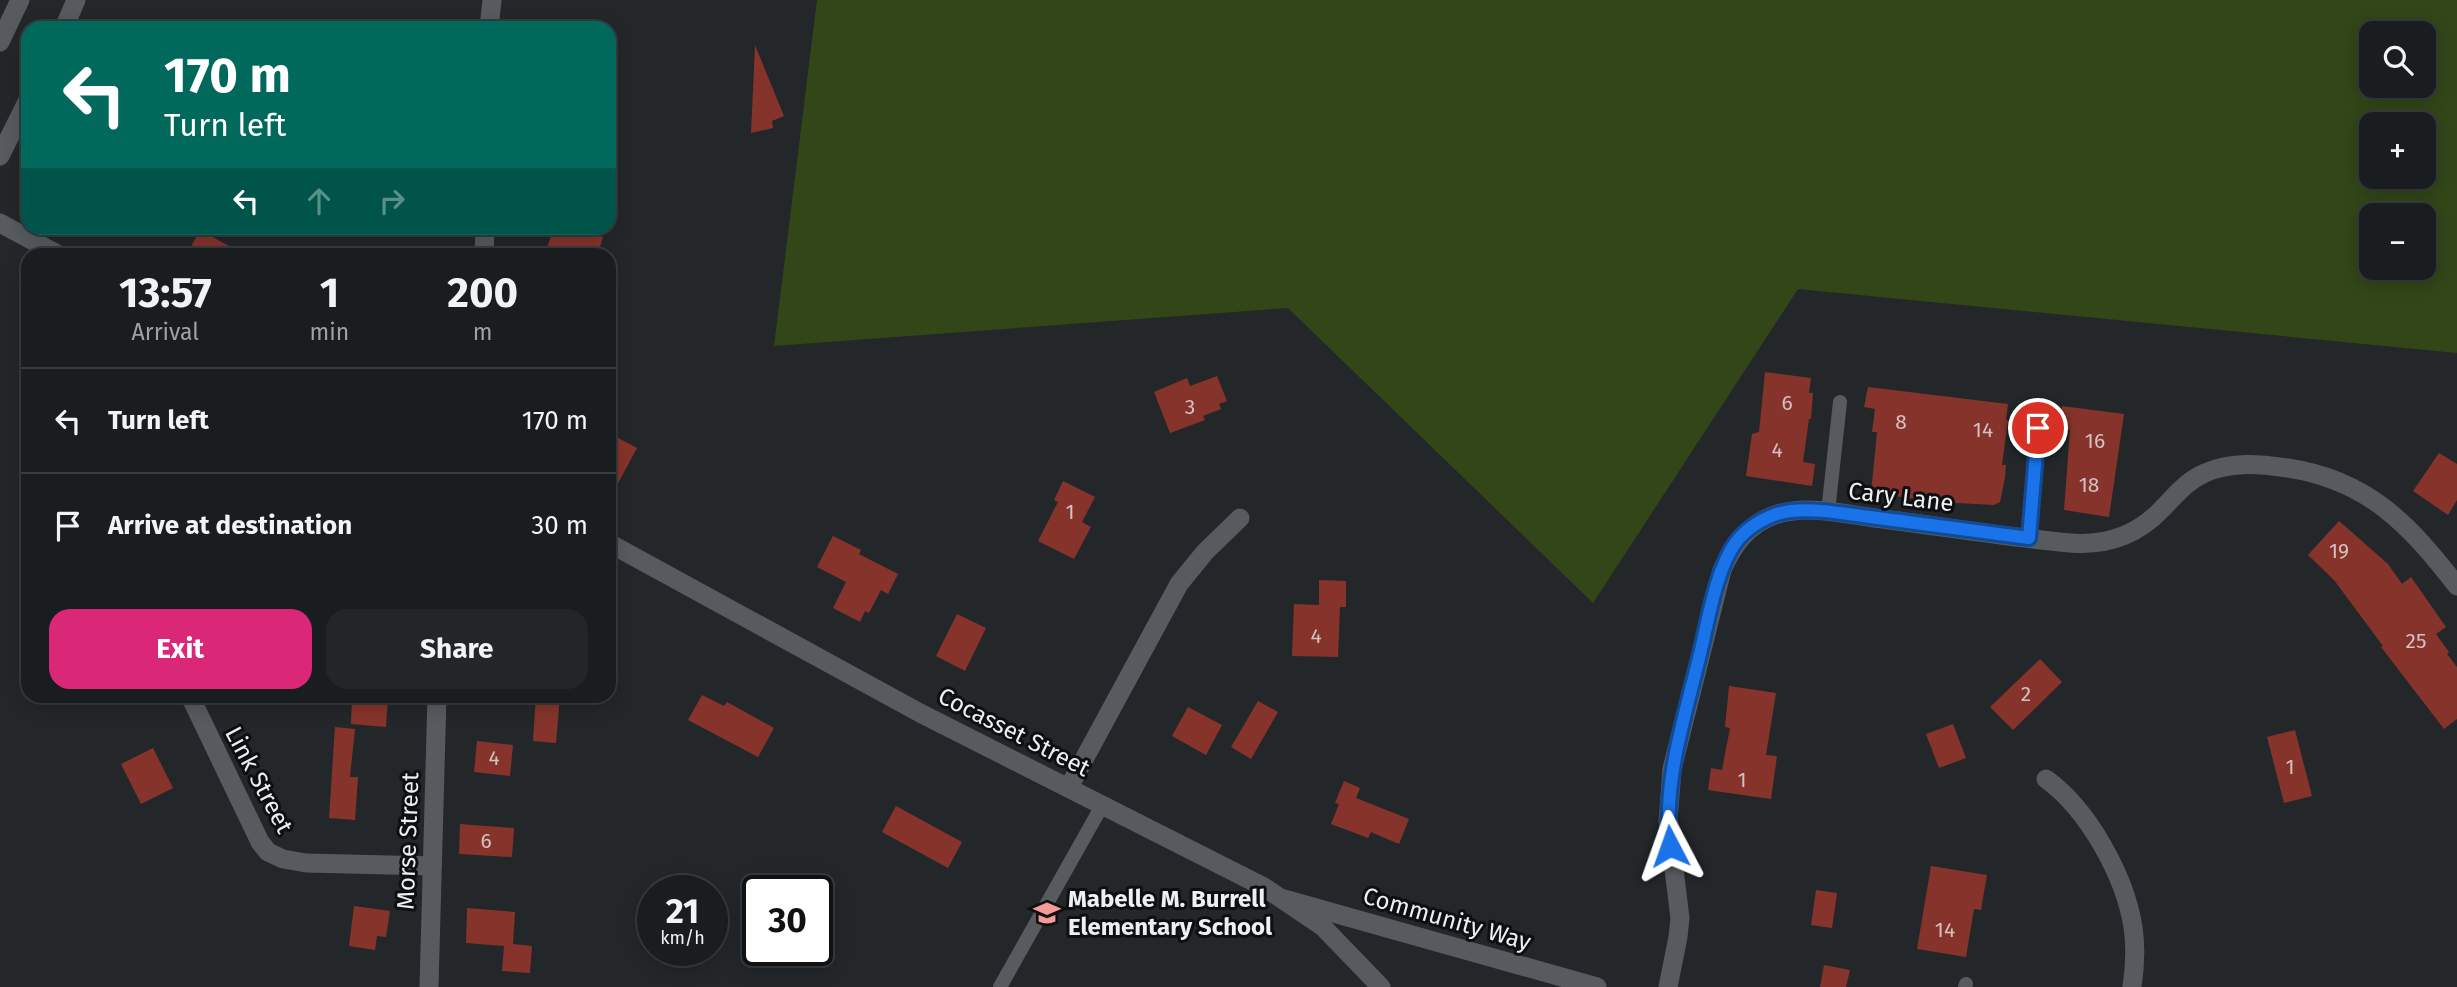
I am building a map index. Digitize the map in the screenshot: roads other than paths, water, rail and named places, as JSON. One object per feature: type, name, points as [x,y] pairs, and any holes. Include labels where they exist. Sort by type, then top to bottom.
[{"type":"street","points":[[0,43],[20,0]]},
{"type":"street","points":[[67,21],[76,0]]},
{"type":"street","points":[[490,21],[492,0]]},
{"type":"street","points":[[0,156],[21,114]]},
{"type":"street","points":[[0,223],[21,234]]},
{"type":"street","points":[[22,235],[46,248]]},
{"type":"street","name":"Cary Lane","points":[[1668,987],[1680,918],[1668,821],[1672,769],[1723,570],[1737,541],[1747,531],[1767,519],[1790,511],[1828,512],[2073,543],[2109,541],[2138,530],[2180,488],[2206,472],[2236,464],[2271,466],[2325,477],[2353,488],[2383,506],[2399,518],[2457,586]]},
{"type":"street","points":[[1069,787],[1179,584],[1191,567],[1240,518]]},
{"type":"street","name":"Cocasset Street","points":[[616,546],[920,713],[1228,867],[1283,899],[1323,927],[1381,987]]},
{"type":"street","name":"Link Street","points":[[193,703],[260,842],[268,852],[282,859],[306,863],[432,866]]},
{"type":"street","name":"Morse Street","points":[[429,987],[437,703]]},
{"type":"street","points":[[2046,779],[2063,793],[2087,823],[2118,877],[2133,927],[2132,987]]},
{"type":"street","name":"Community Way","points":[[1283,899],[1597,987]]},
{"type":"lane","points":[[1828,512],[1840,402]]},
{"type":"lane","points":[[2029,538],[2038,428]]},
{"type":"lane","points":[[1000,987],[1103,804]]},
{"type":"place","name":"Mabelle M. Burrell Elementary School","points":[[1047,913]]}]
